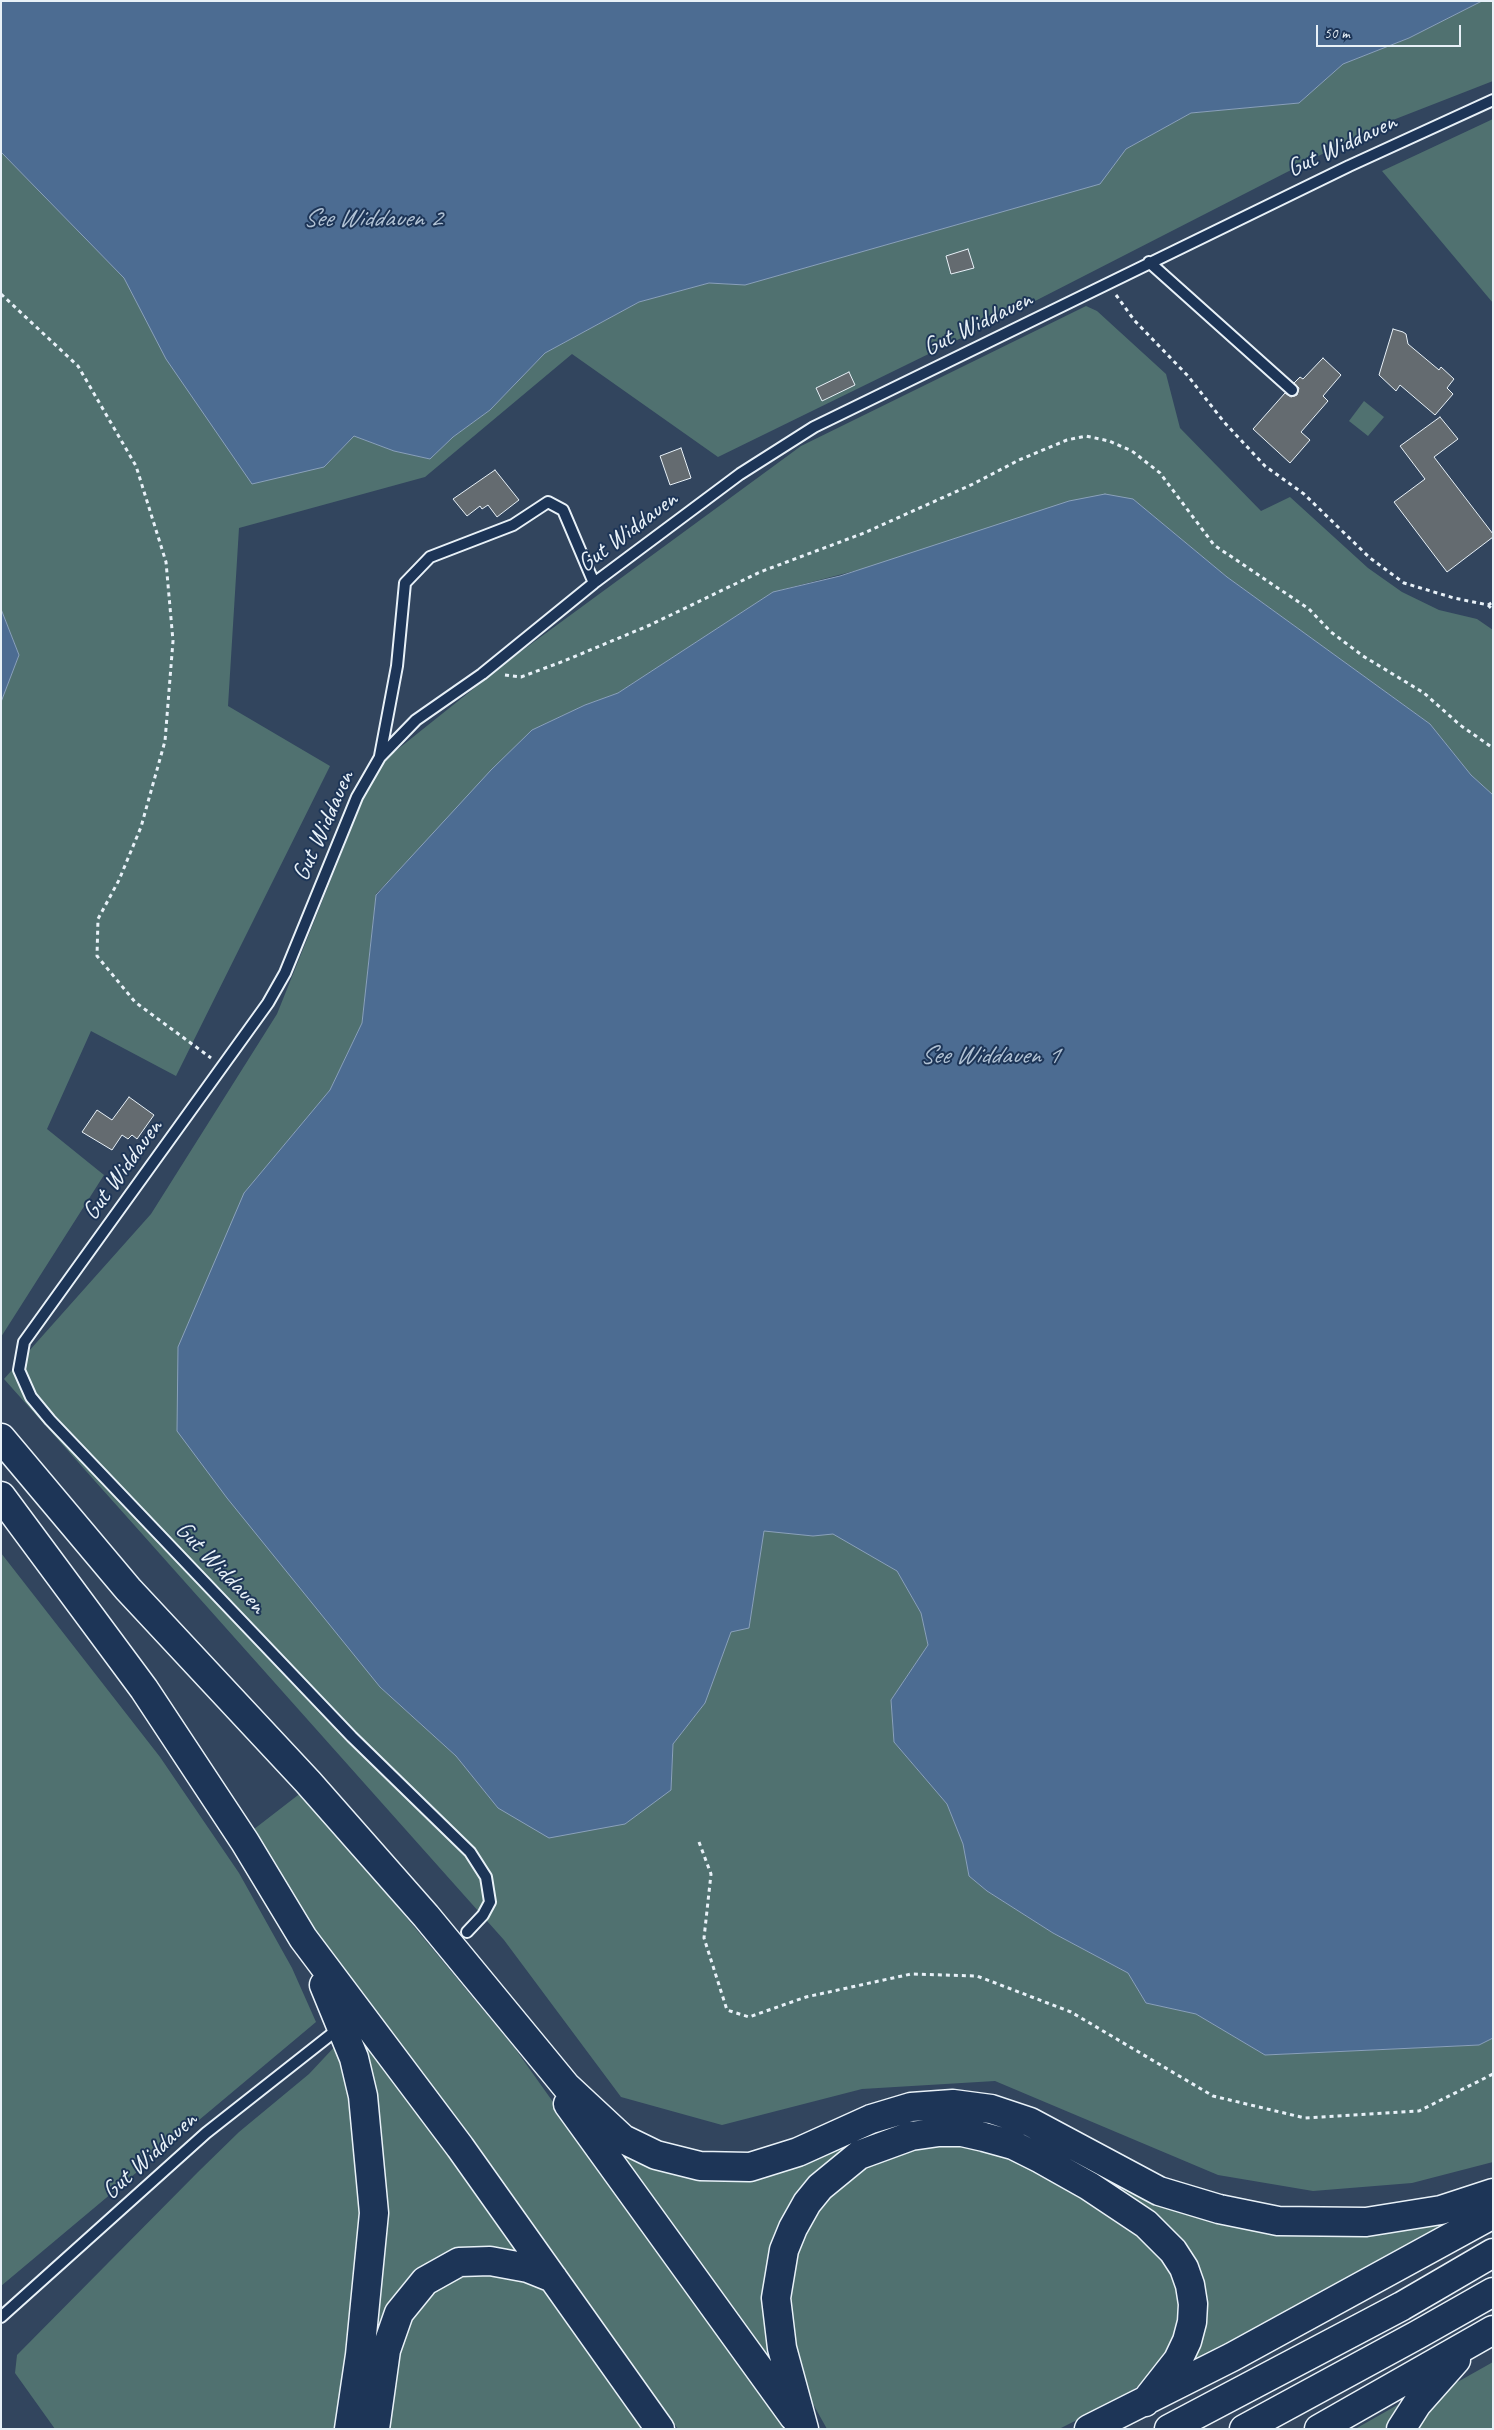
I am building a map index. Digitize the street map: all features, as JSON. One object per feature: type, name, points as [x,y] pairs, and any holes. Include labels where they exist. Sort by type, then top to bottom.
[{"type":"highway","points":[[1,1438],[128,1588],[308,1782],[426,1916],[566,2086],[623,2139],[656,2156],[700,2166],[750,2167],[798,2152],[871,2119],[911,2107],[953,2104],[991,2110],[1030,2122],[1159,2191],[1219,2209],[1278,2221],[1366,2222],[1441,2210],[1493,2194]]},
{"type":"highway","points":[[1,1496],[144,1689],[245,1842],[303,1938],[460,2147],[660,2429]]},
{"type":"highway","points":[[303,1938],[354,2058],[363,2096],[370,2147],[374,2212],[360,2355],[349,2429]]},
{"type":"highway","points":[[499,2007],[703,2294],[803,2429]]},
{"type":"highway","points":[[803,2429],[782,2348],[776,2298],[784,2250],[793,2228],[806,2203],[820,2187],[860,2155],[903,2138],[939,2132],[962,2132],[984,2137],[1014,2145],[1041,2158],[1089,2186],[1146,2224],[1173,2251],[1184,2268],[1190,2285],[1193,2304],[1192,2322],[1187,2341],[1178,2360],[1145,2402]]},
{"type":"highway","points":[[1089,2429],[1232,2358],[1493,2214]]},
{"type":"highway","points":[[1168,2429],[1393,2310],[1493,2253]]},
{"type":"highway","points":[[375,2429],[386,2350],[399,2313],[425,2281],[459,2262],[490,2261],[528,2268],[553,2278]]},
{"type":"highway","points":[[1244,2429],[1493,2292]]},
{"type":"highway","points":[[1319,2429],[1493,2330]]},
{"type":"highway","points":[[1401,2429],[1417,2404],[1469,2344]]},
{"type":"lane","name":"Gut Widdauen","points":[[467,1932],[483,1915],[490,1902],[486,1877],[470,1852],[352,1737],[50,1420],[31,1397],[19,1370],[24,1342],[268,1003],[285,972],[357,797],[380,756],[416,720],[482,674],[594,583],[740,474],[814,427],[1110,284],[1149,262],[1349,166],[1493,100]]},
{"type":"lane","points":[[1149,262],[1292,390]]},
{"type":"lane","points":[[380,756],[397,666],[405,583],[430,557],[513,525],[548,502],[563,510],[594,583]]},
{"type":"lane","name":"Gut Widdauen","points":[[1,2317],[206,2133],[333,2033]]},
{"type":"path","points":[[1110,284],[1134,320],[1188,376],[1224,422],[1259,460],[1304,494],[1370,558],[1404,583],[1454,598],[1488,605],[1493,610]]},
{"type":"path","points":[[1,294],[78,366],[136,466],[166,562],[173,640],[166,741],[141,827],[119,880],[98,919],[97,956],[135,1002],[223,1068]]},
{"type":"path","points":[[482,674],[521,677],[564,661],[650,624],[760,572],[864,533],[972,484],[1019,460],[1067,440],[1086,436],[1109,441],[1132,451],[1160,473],[1214,545],[1309,609],[1331,632],[1363,656],[1424,693],[1460,725],[1493,748]]},
{"type":"path","points":[[1488,605],[1493,602]]},
{"type":"path","points":[[700,1842],[710,1874],[704,1938],[727,2010],[749,2016],[806,1996],[911,1974],[977,1976],[1071,2012],[1212,2096],[1306,2118],[1419,2111],[1493,2074]]},
{"type":"green space","points":[[1482,1],[1493,1],[1493,81],[1375,127],[996,321],[718,457],[572,354],[425,477],[239,528],[228,706],[330,766],[176,1076],[91,1031],[47,1129],[104,1175],[1,1337],[1,702],[19,655],[1,609],[1,152],[124,278],[145,317],[324,467],[354,436],[394,451],[430,459],[453,437],[490,410],[545,353],[639,302],[709,283],[745,285],[1099,184],[1126,149],[1191,113],[1299,103],[1343,64],[1409,38]]},
{"type":"green space","points":[[1493,119],[1493,303],[1382,171]]},
{"type":"green space","points":[[1086,306],[1097,311],[1166,374],[1180,428],[1261,511],[1290,497],[1368,568],[1402,592],[1439,610],[1477,619],[1493,630],[1493,795],[1471,775],[1430,724],[1227,577],[1133,499],[773,592],[618,693],[585,705],[532,730],[376,894],[362,1023],[330,1090],[244,1193],[380,1687],[456,1756],[498,1808],[671,1790],[673,1744],[705,1703],[731,1631],[749,1628],[764,1530],[813,1536],[833,1533],[897,1571],[921,1613],[928,1645],[891,1700],[894,1742],[947,1804],[963,1844],[969,1876],[987,1891],[1053,1933],[1128,1973],[1146,2003],[1196,2014],[1265,2055],[1479,2045],[1493,2038],[1493,2162],[1412,2183],[1313,2191],[1218,2175],[995,2081],[862,2089],[722,2125],[621,2097],[504,1940],[4,1379],[151,1214],[277,1014],[364,797],[383,761],[512,658],[801,446]]},
{"type":"green space","points":[[1364,401],[1384,417],[1368,436],[1349,421]]},
{"type":"green space","points":[[1,1553],[160,1757],[239,1873],[292,1968],[316,2022],[1,2286]]},
{"type":"green space","points":[[302,1792],[514,2047],[785,2429],[678,2429],[324,1948],[249,1833]]},
{"type":"green space","points":[[360,2029],[530,2257],[427,2274],[367,2429],[376,2290],[355,2034]]},
{"type":"green space","points":[[339,2042],[346,2066],[365,2185],[339,2429],[55,2429],[15,2373],[17,2355],[239,2132],[309,2074]]},
{"type":"green space","points":[[924,2114],[1003,2121],[1172,2203],[1458,2218],[1189,2367],[1200,2329],[1137,2203],[913,2124],[773,2242],[765,2277],[765,2299],[781,2376],[608,2141],[677,2171]]},
{"type":"green space","points":[[908,2143],[991,2146],[1146,2233],[1182,2285],[1182,2334],[1149,2378],[1125,2396],[1059,2429],[827,2429],[808,2395],[785,2319],[793,2247],[840,2177]]},
{"type":"green space","points":[[471,2268],[536,2284],[552,2298],[646,2429],[384,2429],[395,2344],[423,2296]]},
{"type":"green space","points":[[1493,2362],[1493,2429],[1414,2429],[1454,2384]]},
{"type":"green space","points":[[1401,2403],[1403,2407],[1384,2429],[1355,2429]]},
{"type":"water","name":"See Widdauen 2","points":[[1,1],[1482,1],[1409,38],[1343,64],[1299,103],[1191,113],[1126,149],[1100,184],[745,285],[709,283],[639,302],[545,353],[490,410],[453,437],[430,459],[394,451],[354,436],[324,467],[252,484],[166,359],[124,278],[1,152]]},
{"type":"water","name":"See Widdauen 1","points":[[1105,494],[1133,499],[1227,577],[1430,724],[1471,775],[1493,795],[1493,2038],[1479,2045],[1265,2055],[1196,2014],[1146,2003],[1128,1973],[1053,1933],[987,1891],[969,1876],[963,1844],[947,1804],[894,1742],[891,1700],[928,1645],[921,1613],[897,1571],[833,1534],[813,1536],[764,1531],[749,1628],[731,1632],[705,1703],[673,1744],[671,1790],[625,1824],[549,1838],[498,1808],[456,1756],[380,1687],[227,1498],[177,1431],[178,1347],[244,1193],[330,1090],[362,1023],[376,895],[491,770],[532,730],[585,705],[618,693],[773,592],[840,576],[1069,501]]},
{"type":"water","points":[[1,609],[19,655],[1,702]]},
{"type":"building","points":[[968,249],[974,268],[951,274],[946,256]]},
{"type":"building","points":[[1393,329],[1406,334],[1408,344],[1439,370],[1441,367],[1454,379],[1447,388],[1453,394],[1435,415],[1400,385],[1396,391],[1379,375]]},
{"type":"building","points":[[1323,358],[1341,375],[1323,396],[1328,401],[1301,432],[1310,440],[1290,463],[1253,429],[1285,393],[1291,397],[1297,395],[1299,388],[1294,383],[1300,377],[1303,379]]},
{"type":"building","points":[[849,372],[855,385],[822,401],[816,388]]},
{"type":"building","points":[[1440,417],[1458,439],[1434,457],[1493,534],[1493,537],[1447,572],[1394,502],[1425,479],[1400,446]]},
{"type":"building","points":[[681,448],[691,478],[670,485],[660,456]]},
{"type":"building","points":[[495,470],[519,500],[497,517],[488,505],[482,509],[480,506],[467,516],[453,499]]},
{"type":"building","points":[[129,1097],[154,1115],[137,1139],[132,1135],[128,1139],[122,1135],[112,1150],[82,1132],[97,1110],[112,1120]]}]
